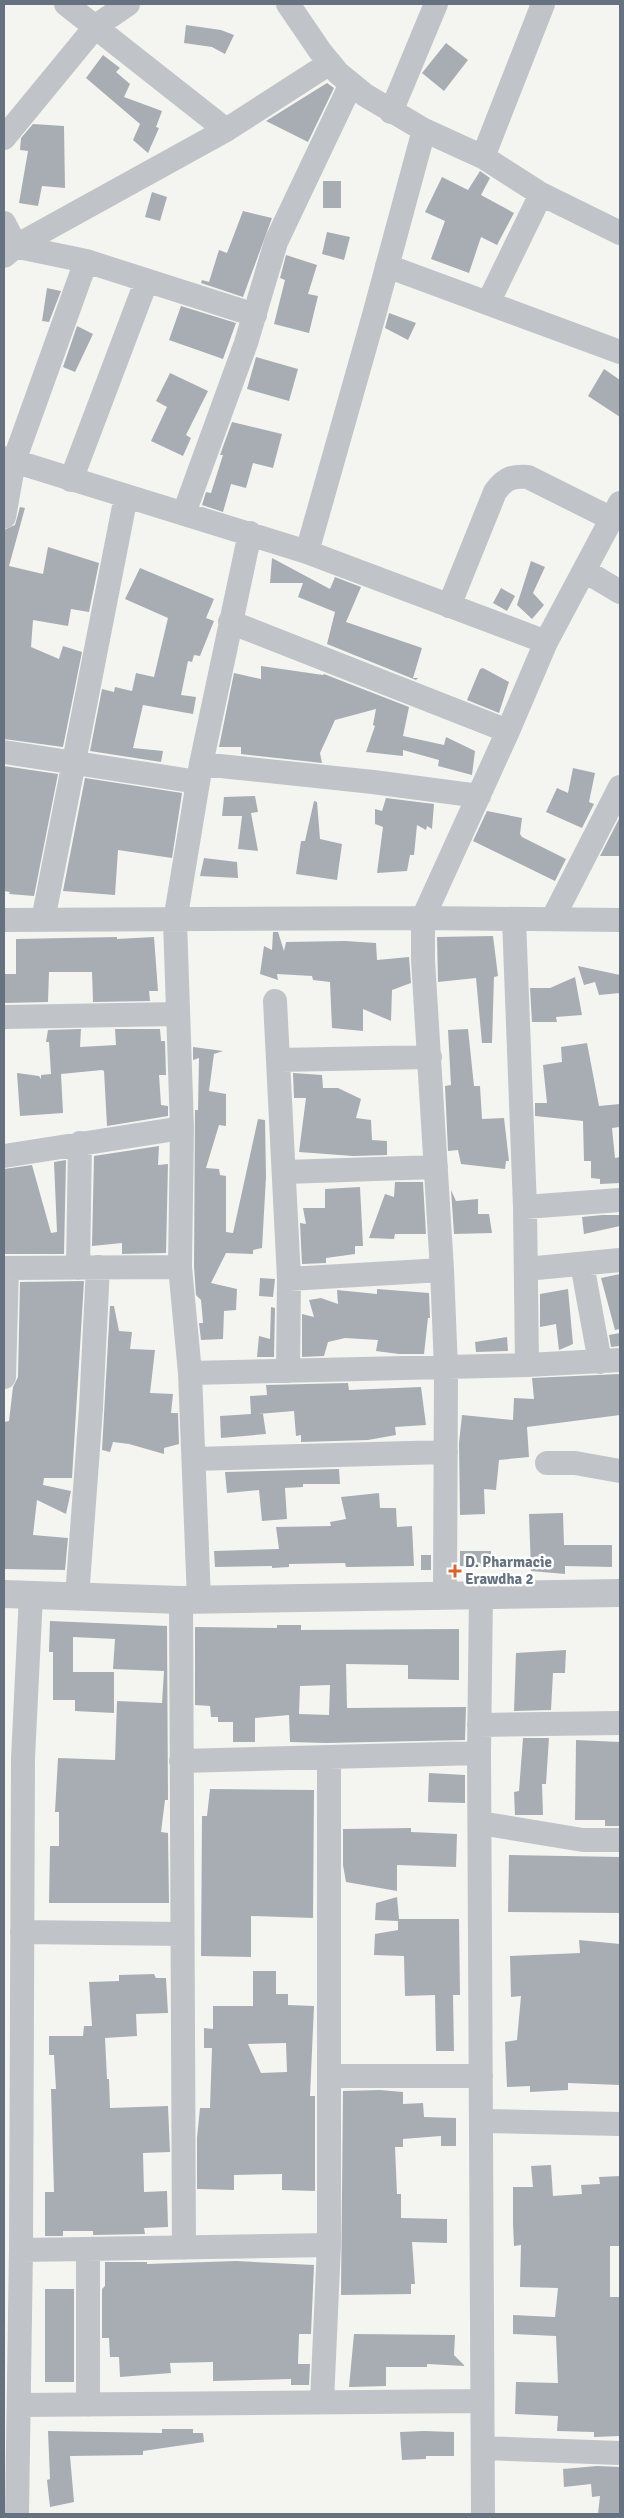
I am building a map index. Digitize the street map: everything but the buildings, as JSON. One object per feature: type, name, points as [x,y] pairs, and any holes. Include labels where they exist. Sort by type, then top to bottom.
[{"type":"street","points":[[66,4],[226,130]]},
{"type":"street","points":[[4,138],[96,26],[128,4]]},
{"type":"street","points":[[288,4],[330,63],[351,84],[391,112],[424,130],[483,157],[541,194],[620,233]]},
{"type":"street","points":[[391,112],[436,4]]},
{"type":"street","points":[[483,157],[543,4]]},
{"type":"street","points":[[8,249],[226,130],[330,63]]},
{"type":"street","points":[[184,513],[255,315],[276,242],[351,84]]},
{"type":"street","points":[[306,552],[424,130]]},
{"type":"street","points":[[488,303],[541,194]]},
{"type":"street","points":[[4,223],[8,249]]},
{"type":"street","points":[[8,249],[86,261],[146,282],[255,315]]},
{"type":"street","points":[[4,517],[9,460],[86,261]]},
{"type":"street","points":[[387,266],[620,352]]},
{"type":"street","points":[[71,480],[146,282]]},
{"type":"street","points":[[9,460],[250,533],[306,552],[546,642]]},
{"type":"street","points":[[445,1595],[446,1368],[430,1057],[423,960],[424,918],[546,642],[616,511],[528,477],[514,476],[503,481],[494,492],[449,606]]},
{"type":"street","points":[[43,920],[126,496]]},
{"type":"street","points":[[184,2248],[181,1761],[190,1600],[194,1459],[190,1373],[180,1267],[182,1128],[174,921],[200,773],[250,533]]},
{"type":"street","points":[[584,571],[620,592]]},
{"type":"street","points":[[230,622],[508,731]]},
{"type":"street","points":[[4,752],[74,762],[200,773],[374,782],[479,796]]},
{"type":"street","points":[[554,918],[620,787]]},
{"type":"street","points":[[4,920],[174,921],[424,918],[620,920]]},
{"type":"street","points":[[514,919],[525,1207],[527,1365]]},
{"type":"street","points":[[275,1001],[280,1060],[289,1278],[288,1371]]},
{"type":"street","points":[[4,1017],[178,1014]]},
{"type":"street","points":[[280,1060],[430,1057]]},
{"type":"street","points":[[4,1156],[182,1128]]},
{"type":"street","points":[[77,1597],[91,1408],[88,1268],[80,1143]]},
{"type":"street","points":[[285,1172],[436,1167]]},
{"type":"street","points":[[525,1207],[620,1200]]},
{"type":"street","points":[[526,1269],[620,1260]]},
{"type":"street","points":[[190,1373],[446,1368],[610,1361],[582,1264]]},
{"type":"street","points":[[4,1377],[6,1268],[180,1267]]},
{"type":"street","points":[[289,1278],[442,1270]]},
{"type":"street","points":[[194,1459],[446,1452]]},
{"type":"street","points":[[547,1463],[575,1463],[620,1471]]},
{"type":"street","points":[[4,1594],[190,1600],[620,1593]]},
{"type":"street","points":[[17,2514],[14,2413],[21,2250],[13,2075],[22,1932],[13,1758],[31,1595]]},
{"type":"street","points":[[481,1595],[479,1753],[483,2514]]},
{"type":"street","points":[[479,1725],[620,1722]]},
{"type":"street","points":[[181,1761],[479,1753]]},
{"type":"street","points":[[322,2402],[328,2245],[329,1757]]},
{"type":"street","points":[[480,1823],[583,1840],[620,1840]]},
{"type":"street","points":[[22,1932],[182,1934]]},
{"type":"street","points":[[329,2076],[481,2076]]},
{"type":"street","points":[[482,2121],[620,2124]]},
{"type":"street","points":[[21,2250],[328,2245]]},
{"type":"street","points":[[88,2250],[88,2405]]},
{"type":"street","points":[[14,2413],[88,2405],[482,2401]]},
{"type":"street","points":[[483,2448],[620,2453]]},
{"type":"place","name":"D. Pharmacie Erawdha 2","points":[[455,1571]]}]
